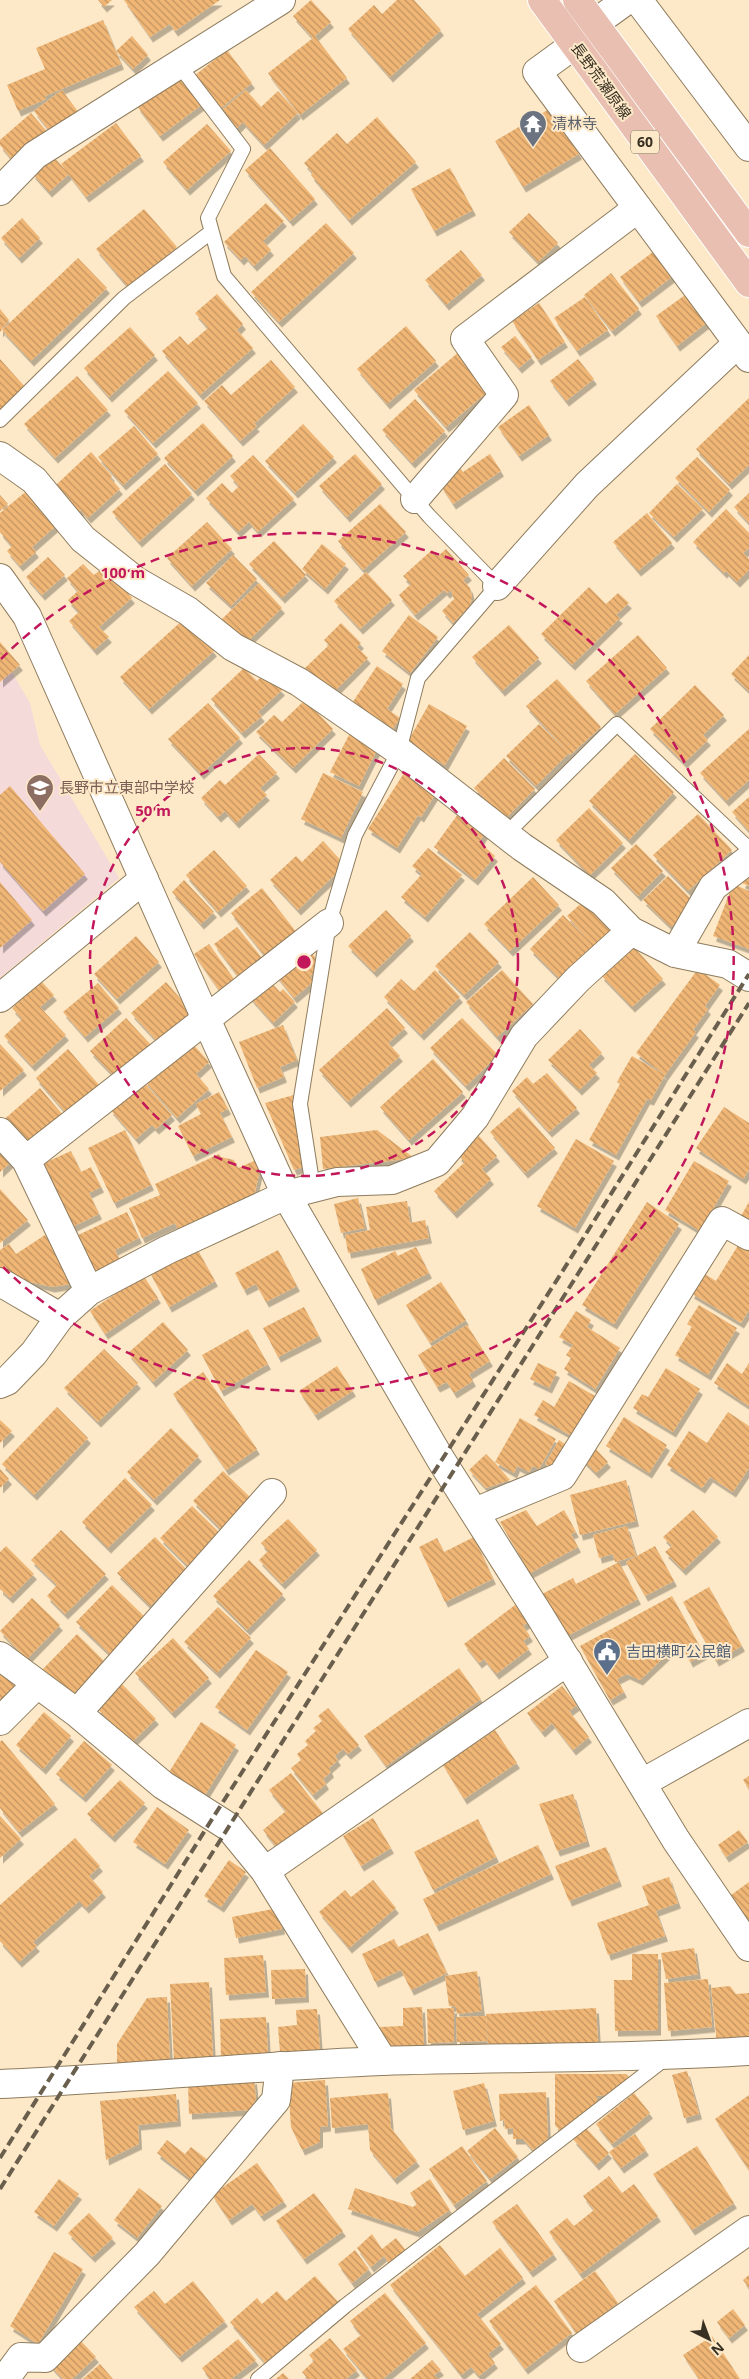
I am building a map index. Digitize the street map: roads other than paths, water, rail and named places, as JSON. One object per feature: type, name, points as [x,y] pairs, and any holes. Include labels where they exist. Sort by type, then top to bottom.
[{"type":"main road","name":"長野荒瀬原線","points":[[542,0],[749,283]]},
{"type":"main road","name":"長野荒瀬原線","points":[[578,0],[749,233]]},
{"type":"street","points":[[0,191],[35,155],[179,65],[244,9],[281,0]]},
{"type":"street","points":[[595,23],[627,0]]},
{"type":"street","points":[[638,0],[749,147]]},
{"type":"street","points":[[497,586],[587,485],[743,351],[537,72],[574,44]]},
{"type":"street","points":[[415,499],[504,395],[465,339],[638,208]]},
{"type":"street","points":[[0,456],[34,480],[84,538],[136,581],[188,611],[232,647],[299,682],[399,751],[506,834],[603,902],[631,931],[675,953],[728,964],[749,978]]},
{"type":"street","points":[[0,578],[27,616],[286,1195],[441,1460],[568,1661],[676,1840],[749,1947]]},
{"type":"street","points":[[675,953],[713,887],[749,859]]},
{"type":"street","points":[[0,998],[144,879]]},
{"type":"street","points":[[26,1160],[329,923]]},
{"type":"street","points":[[0,1384],[7,1381],[34,1353],[60,1317],[89,1291],[167,1250],[286,1195],[337,1182],[392,1180],[437,1162],[475,1117],[524,1036],[578,978],[631,931]]},
{"type":"street","points":[[0,1132],[26,1160],[89,1291]]},
{"type":"street","points":[[475,1512],[562,1476],[722,1221],[749,1236]]},
{"type":"street","points":[[0,1282],[60,1317]]},
{"type":"street","points":[[77,1713],[272,1493]]},
{"type":"street","points":[[0,1656],[77,1713],[163,1785],[229,1827],[265,1871],[383,2061]]},
{"type":"street","points":[[265,1871],[568,1661]]},
{"type":"street","points":[[0,1721],[37,1684]]},
{"type":"street","points":[[642,1783],[749,1724]]},
{"type":"street","points":[[0,2084],[383,2061],[668,2056],[749,2050]]},
{"type":"street","points":[[5,2379],[21,2356],[45,2358],[147,2254],[276,2100],[280,2066]]},
{"type":"street","points":[[581,2348],[749,2230]]},
{"type":"lane","points":[[179,65],[243,149],[208,218],[224,276],[415,499],[497,586],[418,678],[399,751],[355,835],[329,923],[300,1104],[313,1188]]},
{"type":"lane","points":[[0,420],[124,298],[211,232]]},
{"type":"lane","points":[[506,834],[616,724],[749,849]]},
{"type":"lane","points":[[258,2379],[345,2306],[668,2056]]},
{"type":"railway","points":[[0,2158],[214,1816],[562,1272],[749,974]]},
{"type":"railway","points":[[0,2189],[749,1003]]},
{"type":"place","name":"清林寺","points":[[533,148]]},
{"type":"place","name":"長野市立東部中学校","points":[[40,812]]},
{"type":"place","name":"吉田横町公民館","points":[[607,1676]]}]
